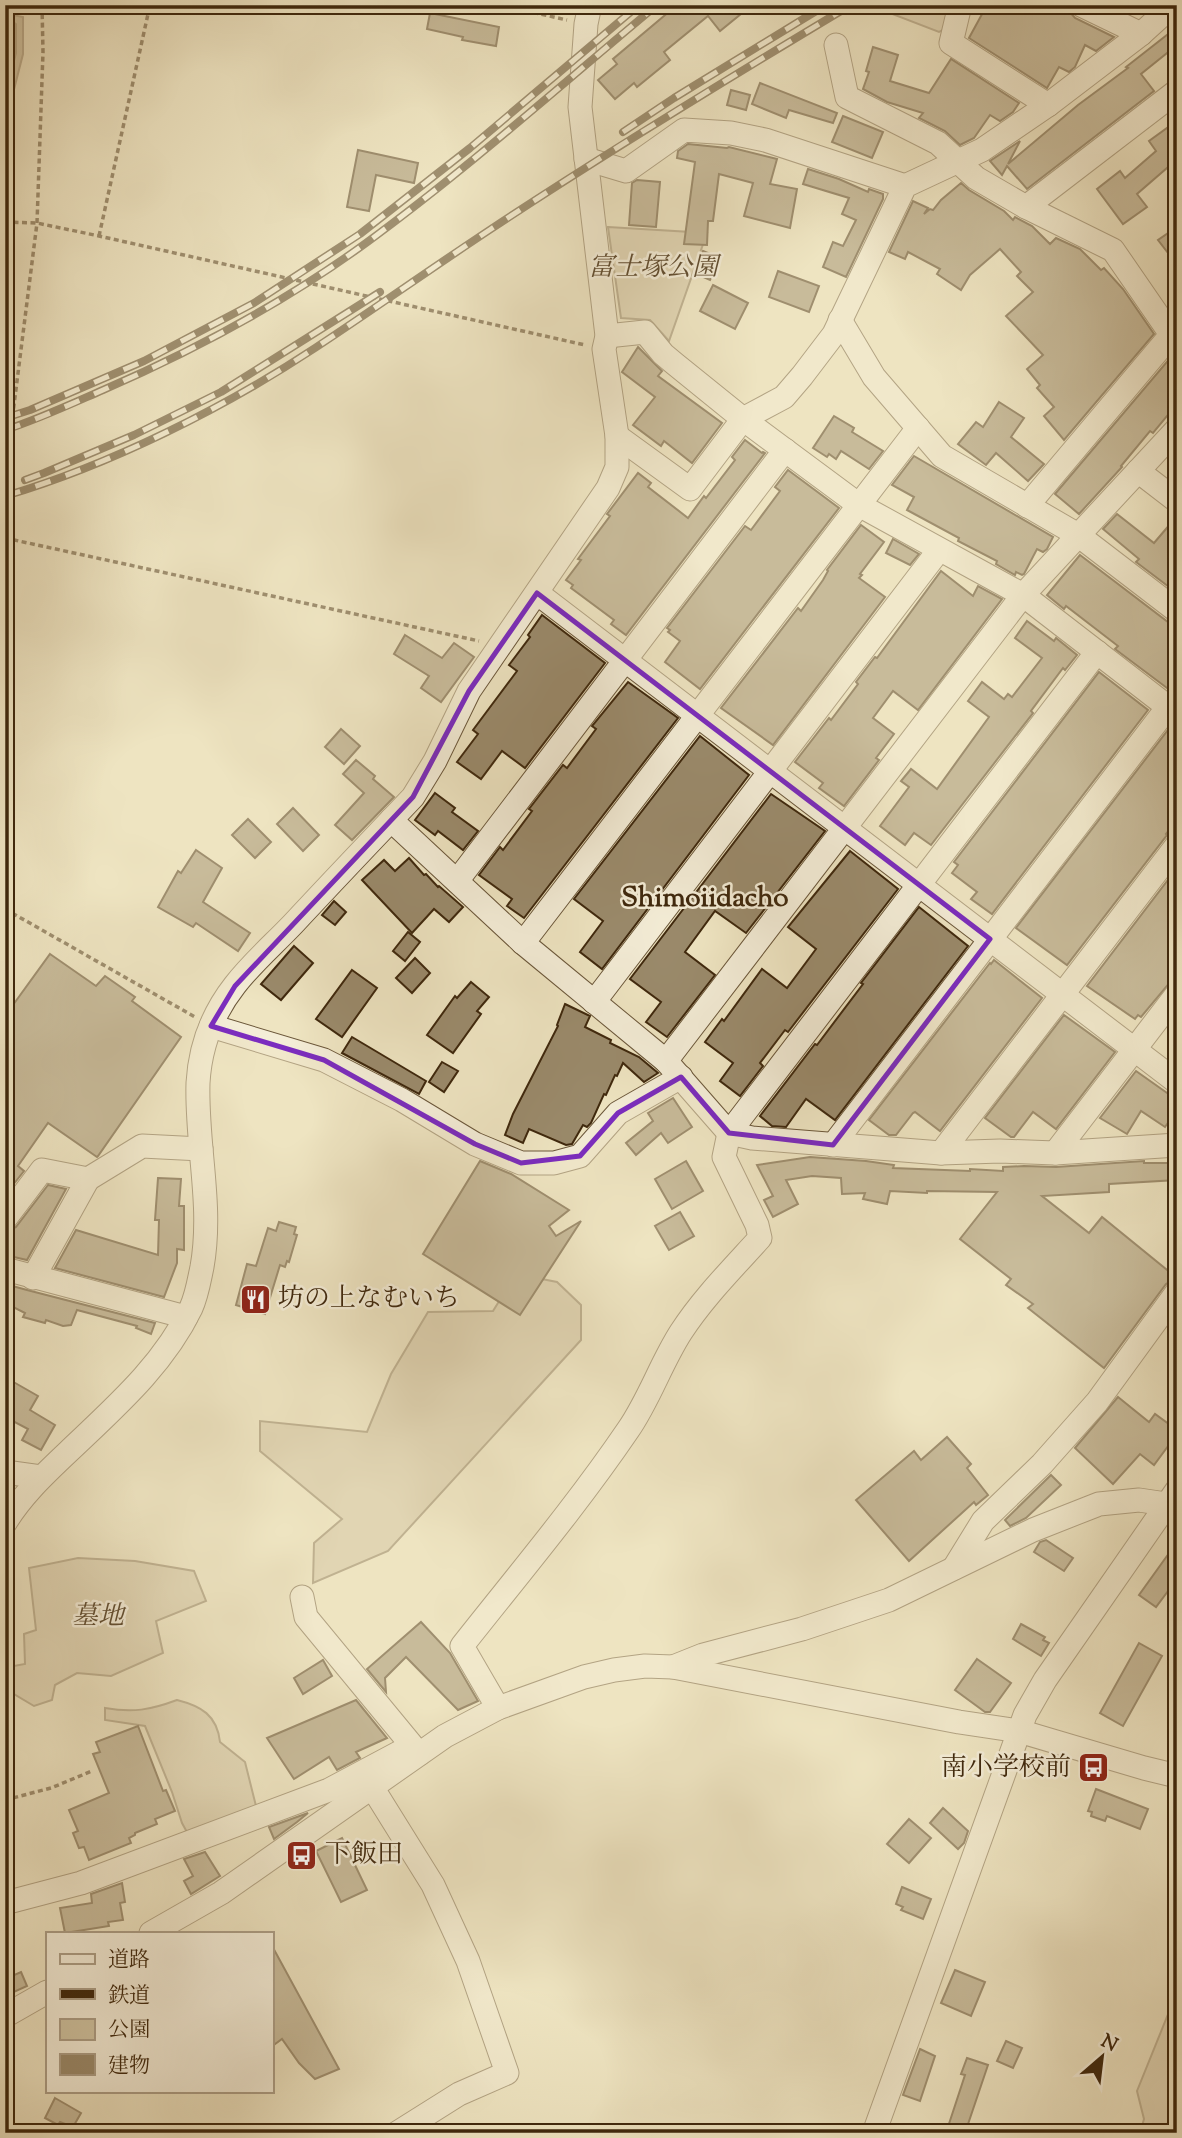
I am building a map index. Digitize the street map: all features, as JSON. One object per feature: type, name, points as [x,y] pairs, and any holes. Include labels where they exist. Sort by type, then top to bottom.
[{"type":"street","points":[[960,5],[951,43],[1048,105]]},
{"type":"street","points":[[1081,5],[1141,34]]},
{"type":"street","points":[[617,436],[690,489],[743,419],[784,397],[826,344],[905,186],[982,150],[1048,105],[1141,34],[1173,5]]},
{"type":"street","points":[[5,1523],[21,1499],[41,1477],[138,1385],[178,1334],[193,1305],[205,1249],[206,1203],[198,1116],[198,1080],[203,1046],[234,986],[413,797],[435,761],[469,691],[608,488],[617,467],[617,436],[580,107],[588,15]]},
{"type":"street","points":[[836,46],[847,97],[938,143],[976,178],[1026,207],[1113,250],[1174,339],[1027,506]]},
{"type":"street","points":[[1026,207],[1177,91]]},
{"type":"street","points":[[586,159],[626,171],[684,130],[731,133],[765,140],[905,186]]},
{"type":"street","points":[[840,320],[874,377],[942,456],[1078,535],[1177,611]]},
{"type":"street","points":[[606,343],[645,332],[663,354],[743,419],[859,505],[1023,596],[1172,710],[990,939],[833,1145]]},
{"type":"street","points":[[523,943],[918,428]]},
{"type":"street","points":[[211,1026],[324,1060],[402,1100],[475,1144],[521,1163],[554,1163],[580,1156],[618,1112],[673,1069],[844,828],[1023,596],[1177,429]]},
{"type":"street","points":[[457,881],[785,450]]},
{"type":"street","points":[[1138,471],[1177,501]]},
{"type":"street","points":[[594,1002],[939,550]]},
{"type":"street","points":[[537,593],[1177,1082]]},
{"type":"street","points":[[498,1708],[462,1646],[544,1543],[629,1428],[664,1361],[695,1312],[760,1238],[757,1226],[724,1157],[729,1133],[1097,652]]},
{"type":"street","points":[[391,820],[523,943],[673,1069],[729,1133],[752,1138],[941,1153],[1055,1153],[1177,1145]]},
{"type":"street","points":[[941,1153],[1177,845]]},
{"type":"street","points":[[1055,1153],[1177,994]]},
{"type":"street","points":[[33,1278],[88,1179],[142,1146],[201,1149]]},
{"type":"street","points":[[5,1219],[42,1170],[88,1179]]},
{"type":"street","points":[[5,1269],[186,1317]]},
{"type":"street","points":[[954,1568],[983,1521],[1042,1464],[1097,1402],[1177,1292]]},
{"type":"street","points":[[5,1472],[41,1477]]},
{"type":"street","points":[[673,1667],[703,1655],[802,1629],[889,1600],[1033,1530],[1099,1504],[1171,1497]]},
{"type":"street","points":[[874,2133],[1025,1715],[1045,1680],[1171,1497]]},
{"type":"street","points":[[302,1597],[306,1617],[415,1750]]},
{"type":"street","points":[[5,1903],[81,1883],[328,1790],[445,1736],[498,1708],[584,1677],[614,1670],[673,1667],[1019,1731],[1144,1769],[1177,1776]]},
{"type":"street","points":[[153,1932],[221,1893],[372,1787],[415,1750]]},
{"type":"street","points":[[372,1787],[433,1885],[468,1961],[507,2073],[459,2094],[397,2133]]},
{"type":"street","points":[[5,2017],[46,1993]]},
{"type":"path","points":[[5,476],[37,223],[43,51],[41,5]]},
{"type":"path","points":[[99,236],[150,5]]},
{"type":"path","points":[[500,5],[588,15]]},
{"type":"path","points":[[5,222],[37,223],[526,330],[606,343]]},
{"type":"path","points":[[5,538],[499,646]]},
{"type":"path","points":[[5,909],[211,1026]]},
{"type":"path","points":[[5,1800],[51,1788],[92,1771]]},
{"type":"path","points":[[1165,2133],[1177,2099]]},
{"type":"highlighted area","points":[[537,593],[990,939],[833,1145],[729,1133],[681,1077],[618,1113],[580,1156],[521,1163],[475,1144],[324,1060],[211,1026],[235,986],[413,797],[469,691]]},
{"type":"green space","points":[[880,5],[953,5],[949,27],[939,32],[882,10]]},
{"type":"green space","name":"富士塚公園","points":[[608,227],[707,233],[669,341],[650,320],[621,318]]},
{"type":"green space","points":[[516,1274],[557,1282],[581,1305],[581,1340],[388,1551],[313,1583],[314,1543],[342,1519],[260,1451],[260,1421],[367,1432],[391,1374],[428,1312],[493,1311]]},
{"type":"green space","name":"墓地","points":[[78,1558],[135,1561],[194,1571],[206,1601],[156,1621],[163,1653],[111,1676],[77,1673],[55,1685],[52,1700],[34,1706],[14,1694],[8,1667],[25,1664],[24,1634],[36,1630],[29,1568]]},
{"type":"green space","points":[[177,1700],[206,1713],[215,1725],[220,1742],[245,1762],[256,1806],[188,1834],[145,1726],[105,1720],[105,1708],[141,1710]]},
{"type":"green space","points":[[1177,1992],[1177,2133],[1140,2133],[1144,2119],[1137,2091]]},
{"type":"water","points":[[5,5],[10,5],[12,15],[23,17],[23,54],[8,113],[5,204]]},
{"type":"building","points":[[677,5],[752,5],[720,31],[708,16],[664,52],[670,60],[637,87],[634,83],[615,99],[598,80],[617,64],[613,59]]},
{"type":"building","points":[[987,5],[1057,5],[1069,11],[1075,18],[1114,37],[1096,51],[1085,45],[1075,67],[1069,72],[1059,67],[1047,88],[969,38]]},
{"type":"building","points":[[430,13],[499,27],[496,46],[462,40],[463,37],[427,29]]},
{"type":"building","points":[[1177,27],[1177,45],[1141,74],[1154,91],[1027,189],[1007,166],[1002,175],[990,161],[1020,141],[1008,164]]},
{"type":"building","points":[[873,47],[898,55],[890,81],[929,93],[951,59],[1019,103],[1013,112],[1000,121],[990,115],[974,138],[960,145],[945,131],[919,118],[923,113],[887,102],[863,89]]},
{"type":"building","points":[[760,83],[837,113],[833,123],[789,110],[786,118],[752,104]]},
{"type":"building","points":[[731,90],[750,95],[746,110],[727,105]]},
{"type":"building","points":[[843,116],[883,132],[872,158],[832,142]]},
{"type":"building","points":[[1167,128],[1177,143],[1177,180],[1167,168],[1137,194],[1147,207],[1123,224],[1097,189],[1120,171],[1125,178],[1156,151],[1149,141]]},
{"type":"building","points":[[688,144],[729,147],[777,159],[770,184],[797,189],[790,228],[744,216],[753,183],[719,174],[713,221],[708,221],[707,245],[684,244],[695,162],[677,158],[678,151]]},
{"type":"building","points":[[358,150],[418,163],[414,183],[376,175],[369,211],[347,207]]},
{"type":"building","points":[[808,169],[868,192],[869,189],[883,194],[846,277],[823,267],[833,242],[843,246],[856,220],[842,214],[849,198],[803,184]]},
{"type":"building","points":[[637,180],[660,182],[656,227],[629,225],[632,183]]},
{"type":"building","points":[[961,183],[1004,211],[1013,220],[1015,217],[1032,226],[1050,244],[1056,238],[1080,249],[1101,270],[1104,268],[1123,289],[1154,334],[1064,440],[1044,416],[1054,407],[1037,388],[1040,385],[1027,369],[1043,355],[1006,316],[1033,292],[1017,276],[1021,272],[1000,249],[970,275],[961,290],[937,274],[940,269],[908,252],[905,259],[889,252],[913,201],[928,208],[924,214],[930,209],[933,210]]},
{"type":"building","points":[[1177,227],[1177,247],[1168,253],[1158,240]]},
{"type":"building","points":[[703,251],[720,258],[710,280],[694,273]]},
{"type":"building","points":[[778,271],[819,286],[809,312],[769,297]]},
{"type":"building","points":[[713,285],[748,303],[735,329],[700,311]]},
{"type":"building","points":[[638,347],[662,371],[658,376],[722,423],[692,463],[664,441],[661,446],[633,425],[655,397],[622,372]]},
{"type":"building","points":[[1171,357],[1177,361],[1177,404],[1153,433],[1150,431],[1122,467],[1079,514],[1055,494]]},
{"type":"building","points":[[999,402],[1024,418],[1011,437],[1044,464],[1028,481],[996,453],[986,465],[958,444],[976,422],[983,427]]},
{"type":"building","points":[[834,416],[854,428],[852,432],[883,451],[869,469],[841,451],[836,459],[813,448]]},
{"type":"building","points":[[745,440],[765,453],[626,635],[611,624],[614,620],[571,588],[573,585],[566,580],[581,560],[578,559],[638,473],[651,483],[648,487],[688,518],[735,460],[732,457]]},
{"type":"building","points":[[914,456],[1053,537],[1047,549],[1043,552],[1037,549],[1024,574],[1016,572],[1015,575],[996,564],[997,561],[958,541],[959,538],[907,510],[914,497],[892,485]]},
{"type":"building","points":[[788,470],[839,508],[700,689],[665,662],[680,641],[668,632],[670,630],[667,628],[745,526],[751,530],[780,491],[775,487]]},
{"type":"building","points":[[1117,514],[1154,543],[1177,516],[1177,593],[1136,562],[1139,559],[1103,529]]},
{"type":"building","points":[[861,525],[884,542],[859,578],[885,597],[773,745],[721,708],[798,608],[801,611],[827,570]]},
{"type":"building","points":[[893,539],[919,554],[910,565],[886,553]]},
{"type":"building","points":[[1080,555],[1168,622],[1177,625],[1177,693],[1115,649],[1118,646],[1066,606],[1064,609],[1047,595]]},
{"type":"building","points":[[941,571],[973,596],[978,586],[1002,599],[918,710],[893,691],[873,718],[894,734],[876,758],[879,760],[844,806],[819,788],[823,783],[795,762],[829,718],[831,720],[858,684],[856,682]]},
{"type":"building","points":[[542,615],[605,663],[525,768],[502,751],[481,779],[457,762],[478,734],[473,730],[517,671],[509,665],[530,637],[528,635]]},
{"type":"building","points":[[1027,621],[1054,641],[1056,638],[1077,655],[1065,670],[1063,668],[1031,711],[1033,713],[931,845],[914,833],[905,845],[880,826],[909,787],[901,781],[911,769],[937,789],[989,717],[968,701],[982,682],[1004,699],[1008,694],[1012,697],[1042,658],[1015,638]]},
{"type":"building","points":[[405,635],[442,658],[454,643],[474,657],[441,702],[421,688],[429,676],[394,654]]},
{"type":"building","points":[[1099,672],[1148,710],[992,914],[971,899],[977,892],[952,873],[958,865],[954,862]]},
{"type":"building","points":[[628,682],[678,718],[524,918],[507,906],[512,899],[479,875],[500,847],[503,850],[532,811],[529,809],[563,765],[567,768],[596,729],[592,726]]},
{"type":"building","points":[[1171,726],[1177,731],[1177,820],[1067,965],[1016,928]]},
{"type":"building","points":[[341,729],[360,746],[344,764],[325,747]]},
{"type":"building","points":[[700,736],[749,775],[602,969],[580,952],[603,921],[574,899]]},
{"type":"building","points":[[356,760],[394,797],[352,840],[335,825],[364,793],[343,774]]},
{"type":"building","points":[[435,793],[455,808],[452,812],[478,831],[463,850],[438,831],[435,835],[415,820]]},
{"type":"building","points":[[771,794],[825,831],[746,933],[715,911],[685,952],[715,975],[667,1037],[646,1022],[661,1002],[630,979]]},
{"type":"building","points":[[293,808],[319,835],[303,851],[277,824]]},
{"type":"building","points":[[248,819],[271,842],[255,858],[232,835]]},
{"type":"building","points":[[196,850],[222,868],[203,902],[250,933],[238,951],[196,923],[193,927],[158,907],[178,871],[181,873]]},
{"type":"building","points":[[850,851],[898,889],[788,1032],[785,1030],[760,1063],[763,1066],[740,1096],[720,1081],[733,1063],[705,1042],[762,969],[787,988],[816,949],[788,927]]},
{"type":"building","points":[[409,858],[424,875],[463,907],[449,922],[434,909],[412,933],[362,880],[384,860],[395,871]]},
{"type":"building","points":[[1174,872],[1177,875],[1177,974],[1141,1017],[1138,1015],[1135,1019],[1087,986]]},
{"type":"building","points":[[334,901],[346,912],[335,925],[322,915]]},
{"type":"building","points":[[919,907],[968,946],[835,1120],[806,1099],[786,1127],[772,1126],[760,1116],[815,1044],[817,1045]]},
{"type":"building","points":[[408,932],[420,942],[405,961],[393,951]]},
{"type":"building","points":[[294,946],[313,963],[281,1000],[261,984]]},
{"type":"building","points":[[50,954],[96,986],[105,976],[135,997],[132,1001],[181,1037],[97,1157],[48,1123],[18,1166],[24,1171],[5,1195],[5,1016]]},
{"type":"building","points":[[415,958],[430,973],[412,993],[396,978]]},
{"type":"building","points":[[994,960],[1042,998],[940,1131],[915,1112],[896,1135],[889,1135],[869,1120]]},
{"type":"building","points":[[352,970],[377,988],[342,1037],[316,1019]]},
{"type":"building","points":[[471,982],[489,997],[477,1011],[481,1014],[453,1053],[427,1035],[455,996],[457,998]]},
{"type":"building","points":[[565,1004],[590,1016],[585,1027],[639,1057],[658,1073],[644,1082],[623,1063],[606,1095],[604,1094],[591,1123],[587,1127],[583,1125],[572,1144],[566,1145],[529,1129],[523,1143],[505,1135],[558,1026]]},
{"type":"building","points":[[1064,1015],[1115,1052],[1056,1129],[1033,1112],[1014,1137],[1011,1137],[985,1118]]},
{"type":"building","points":[[352,1037],[426,1081],[419,1094],[342,1053]]},
{"type":"building","points":[[442,1062],[458,1071],[444,1092],[429,1082]]},
{"type":"building","points":[[1136,1071],[1177,1100],[1177,1110],[1165,1127],[1141,1111],[1127,1134],[1100,1118]]},
{"type":"building","points":[[673,1098],[692,1127],[668,1143],[661,1133],[636,1155],[626,1143],[653,1121],[648,1113]]},
{"type":"building","points":[[810,1157],[866,1161],[894,1165],[893,1168],[970,1171],[1144,1161],[1177,1163],[1177,1180],[1109,1184],[1109,1192],[1042,1196],[1089,1233],[1102,1217],[1177,1278],[1166,1284],[1104,1368],[1028,1308],[1033,1304],[1006,1285],[1011,1279],[960,1239],[997,1192],[890,1191],[887,1204],[863,1199],[865,1193],[842,1194],[841,1178],[812,1176],[786,1180],[798,1204],[773,1217],[764,1200],[773,1196],[757,1165]]},
{"type":"building","points":[[480,1161],[511,1174],[569,1210],[549,1226],[556,1236],[581,1221],[520,1315],[423,1254]]},
{"type":"building","points":[[686,1161],[703,1191],[672,1209],[655,1179]]},
{"type":"building","points":[[158,1178],[181,1179],[179,1206],[184,1206],[184,1250],[177,1249],[177,1263],[164,1297],[55,1268],[76,1230],[158,1255],[159,1220],[155,1220]]},
{"type":"building","points":[[48,1185],[66,1189],[27,1260],[5,1255],[5,1233],[16,1227]]},
{"type":"building","points":[[680,1212],[694,1236],[669,1250],[655,1226]]},
{"type":"building","points":[[279,1222],[296,1227],[294,1234],[297,1235],[289,1262],[287,1261],[285,1267],[280,1265],[265,1314],[236,1305],[247,1264],[256,1266],[268,1228],[276,1231]]},
{"type":"building","points":[[5,1284],[155,1323],[151,1334],[136,1328],[137,1326],[77,1310],[71,1325],[63,1326],[46,1320],[45,1323],[23,1317],[25,1313],[5,1303]]},
{"type":"building","points":[[10,1380],[38,1396],[30,1410],[55,1425],[41,1450],[22,1440],[28,1429],[5,1417],[5,1389]]},
{"type":"building","points":[[1118,1397],[1149,1422],[1155,1414],[1177,1430],[1177,1434],[1154,1465],[1140,1454],[1113,1484],[1075,1448]]},
{"type":"building","points":[[947,1437],[971,1464],[967,1468],[988,1495],[976,1505],[974,1502],[909,1561],[856,1500],[914,1451],[921,1460]]},
{"type":"building","points":[[1051,1475],[1061,1485],[1026,1518],[1010,1526],[1005,1520]]},
{"type":"building","points":[[1046,1540],[1073,1558],[1064,1571],[1034,1552],[1040,1542]]},
{"type":"building","points":[[1177,1542],[1177,1579],[1156,1607],[1139,1595]]},
{"type":"building","points":[[421,1622],[450,1653],[478,1701],[458,1710],[406,1657],[385,1678],[386,1692],[367,1669]]},
{"type":"building","points":[[1021,1624],[1045,1637],[1043,1640],[1049,1643],[1041,1656],[1013,1639]]},
{"type":"building","points":[[1139,1643],[1162,1656],[1123,1726],[1100,1713]]},
{"type":"building","points":[[977,1659],[1011,1683],[990,1712],[985,1712],[955,1690]]},
{"type":"building","points":[[323,1660],[332,1676],[303,1694],[294,1678]]},
{"type":"building","points":[[356,1700],[387,1738],[356,1752],[360,1758],[337,1770],[329,1757],[294,1779],[267,1738]]},
{"type":"building","points":[[138,1726],[163,1791],[166,1790],[175,1811],[155,1819],[157,1824],[135,1833],[129,1838],[131,1843],[89,1860],[84,1847],[79,1848],[73,1833],[78,1831],[69,1810],[109,1793],[93,1754],[100,1752],[96,1742]]},
{"type":"building","points":[[1096,1789],[1148,1809],[1140,1829],[1107,1816],[1105,1821],[1091,1816],[1092,1812],[1088,1811]]},
{"type":"building","points":[[943,1808],[968,1831],[964,1843],[958,1849],[930,1823]]},
{"type":"building","points":[[308,1813],[297,1822],[274,1839],[269,1827]]},
{"type":"building","points":[[909,1819],[931,1838],[909,1863],[887,1844]]},
{"type":"building","points":[[342,1838],[367,1890],[341,1902],[316,1851]]},
{"type":"building","points":[[205,1852],[220,1876],[191,1894],[184,1881],[193,1876],[184,1859]]},
{"type":"building","points":[[122,1883],[125,1902],[120,1903],[123,1920],[108,1922],[109,1926],[65,1932],[60,1908],[92,1903],[91,1894]]},
{"type":"building","points":[[902,1887],[931,1899],[923,1919],[901,1910],[903,1907],[896,1904]]},
{"type":"building","points":[[273,1948],[339,2069],[315,2079],[299,2063],[282,2039],[273,2046]]},
{"type":"building","points":[[955,1970],[985,1982],[971,2016],[941,2003]]},
{"type":"building","points":[[21,1972],[27,1986],[5,1996],[5,1979]]},
{"type":"building","points":[[1006,2041],[1022,2048],[1013,2068],[997,2061]]},
{"type":"building","points":[[920,2049],[935,2056],[920,2101],[903,2095]]},
{"type":"building","points":[[967,2058],[988,2065],[965,2133],[946,2133],[965,2075],[961,2074]]},
{"type":"building","points":[[55,2098],[81,2113],[73,2127],[60,2122],[58,2125],[45,2118]]},
{"type":"railway","points":[[5,418],[144,361],[254,303],[360,234],[470,148],[639,5]]},
{"type":"railway","points":[[5,430],[67,406],[172,358],[239,324],[335,265],[441,186],[657,5]]},
{"type":"railway","points":[[623,132],[826,5]]},
{"type":"railway","points":[[5,496],[125,451],[243,392],[315,348],[580,171],[851,5]]},
{"type":"railway","points":[[25,480],[134,435],[221,392],[380,292]]},
{"type":"place","name":"坊の上なむいち","points":[[255,1299]]},
{"type":"place","name":"南小学校前","points":[[1094,1768]]},
{"type":"place","name":"下飯田","points":[[302,1855]]},
{"type":"district","name":"Shimoiidacho","points":[[705,899]]}]
